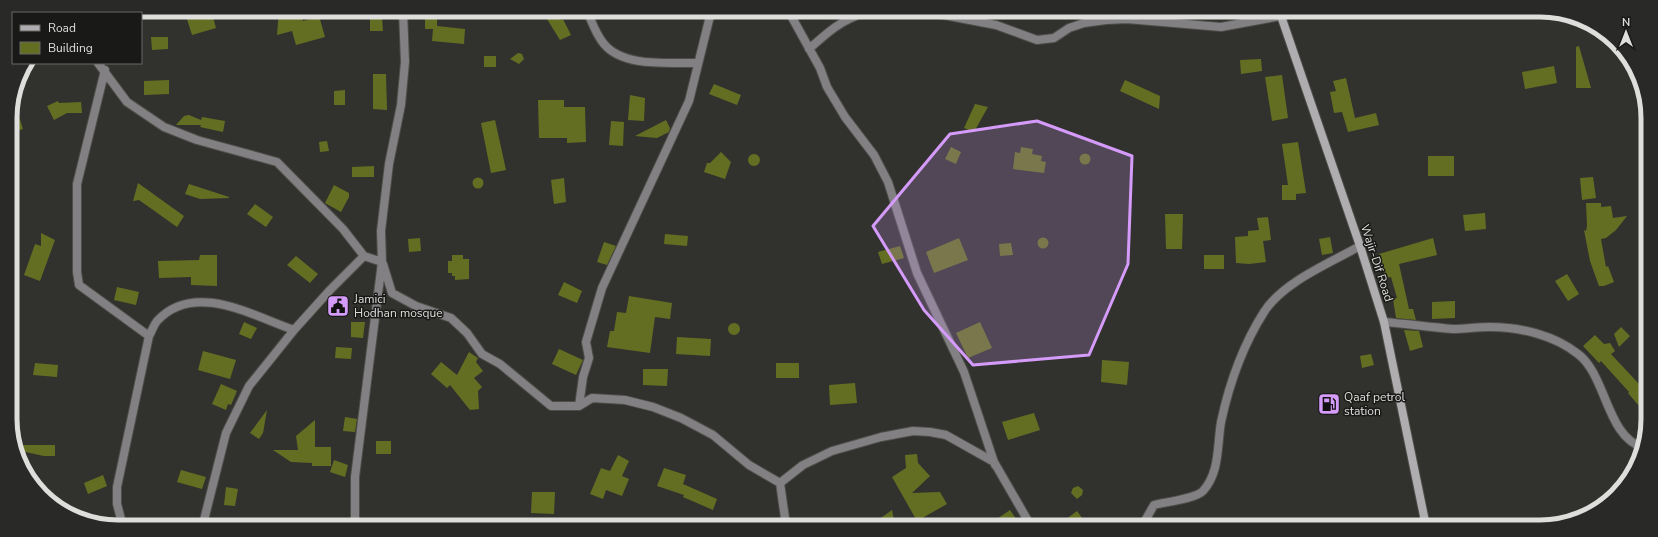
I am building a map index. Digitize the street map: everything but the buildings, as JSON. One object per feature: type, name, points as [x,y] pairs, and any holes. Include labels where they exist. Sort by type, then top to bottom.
[{"type":"main road","name":"Wajir-Dif Road","points":[[1281,17],[1360,246],[1384,322],[1425,520]]},
{"type":"street","points":[[355,520],[354,477],[382,262],[380,231],[389,164],[401,105],[405,62],[402,17]]},
{"type":"street","points":[[589,17],[594,29],[604,44],[615,54],[636,61],[698,64]]},
{"type":"street","points":[[579,406],[582,377],[589,358],[586,342],[602,288],[689,101],[710,17]]},
{"type":"street","points":[[792,17],[827,87],[845,117],[874,155],[888,182],[917,273],[964,372],[995,465],[1027,520]]},
{"type":"street","points":[[809,49],[847,18],[850,17]]},
{"type":"street","points":[[954,17],[996,25],[1037,40],[1054,38],[1069,28],[1084,23],[1106,20],[1127,19],[1221,27],[1270,17]]},
{"type":"street","points":[[99,64],[105,70],[127,102],[164,127],[197,140],[277,162],[343,229],[364,256],[382,262]]},
{"type":"street","points":[[105,70],[77,184],[78,279],[79,285],[149,336]]},
{"type":"street","points":[[1145,520],[1154,505],[1191,498],[1202,492],[1214,474],[1221,422],[1232,381],[1249,340],[1264,311],[1287,287],[1360,246]]},
{"type":"street","points":[[203,520],[226,433],[249,386],[294,330],[330,290],[364,256]]},
{"type":"street","points":[[382,262],[392,293],[416,306],[451,318],[467,333],[482,354],[500,364],[551,406],[579,406],[592,398],[625,400],[653,407],[681,418],[713,435],[749,465],[780,483]]},
{"type":"street","points":[[121,520],[117,504],[117,487],[149,336],[158,320],[176,306],[193,302],[211,301],[294,330]]},
{"type":"street","points":[[1384,322],[1455,329],[1491,327],[1548,336],[1579,354],[1596,377],[1611,413],[1624,434],[1635,446],[1637,447]]},
{"type":"street","points":[[780,483],[803,465],[832,451],[881,437],[913,431],[946,435],[969,447],[995,465]]},
{"type":"street","points":[[780,483],[785,520]]},
{"type":"highlighted area","points":[[1037,121],[1132,156],[1128,264],[1089,355],[973,365],[924,310],[873,226],[950,134]]},
{"type":"place","name":"Jamici Hodhan mosque","points":[[338,306]]},
{"type":"place","name":"Qaaf petrol station","points":[[1329,404]]}]
